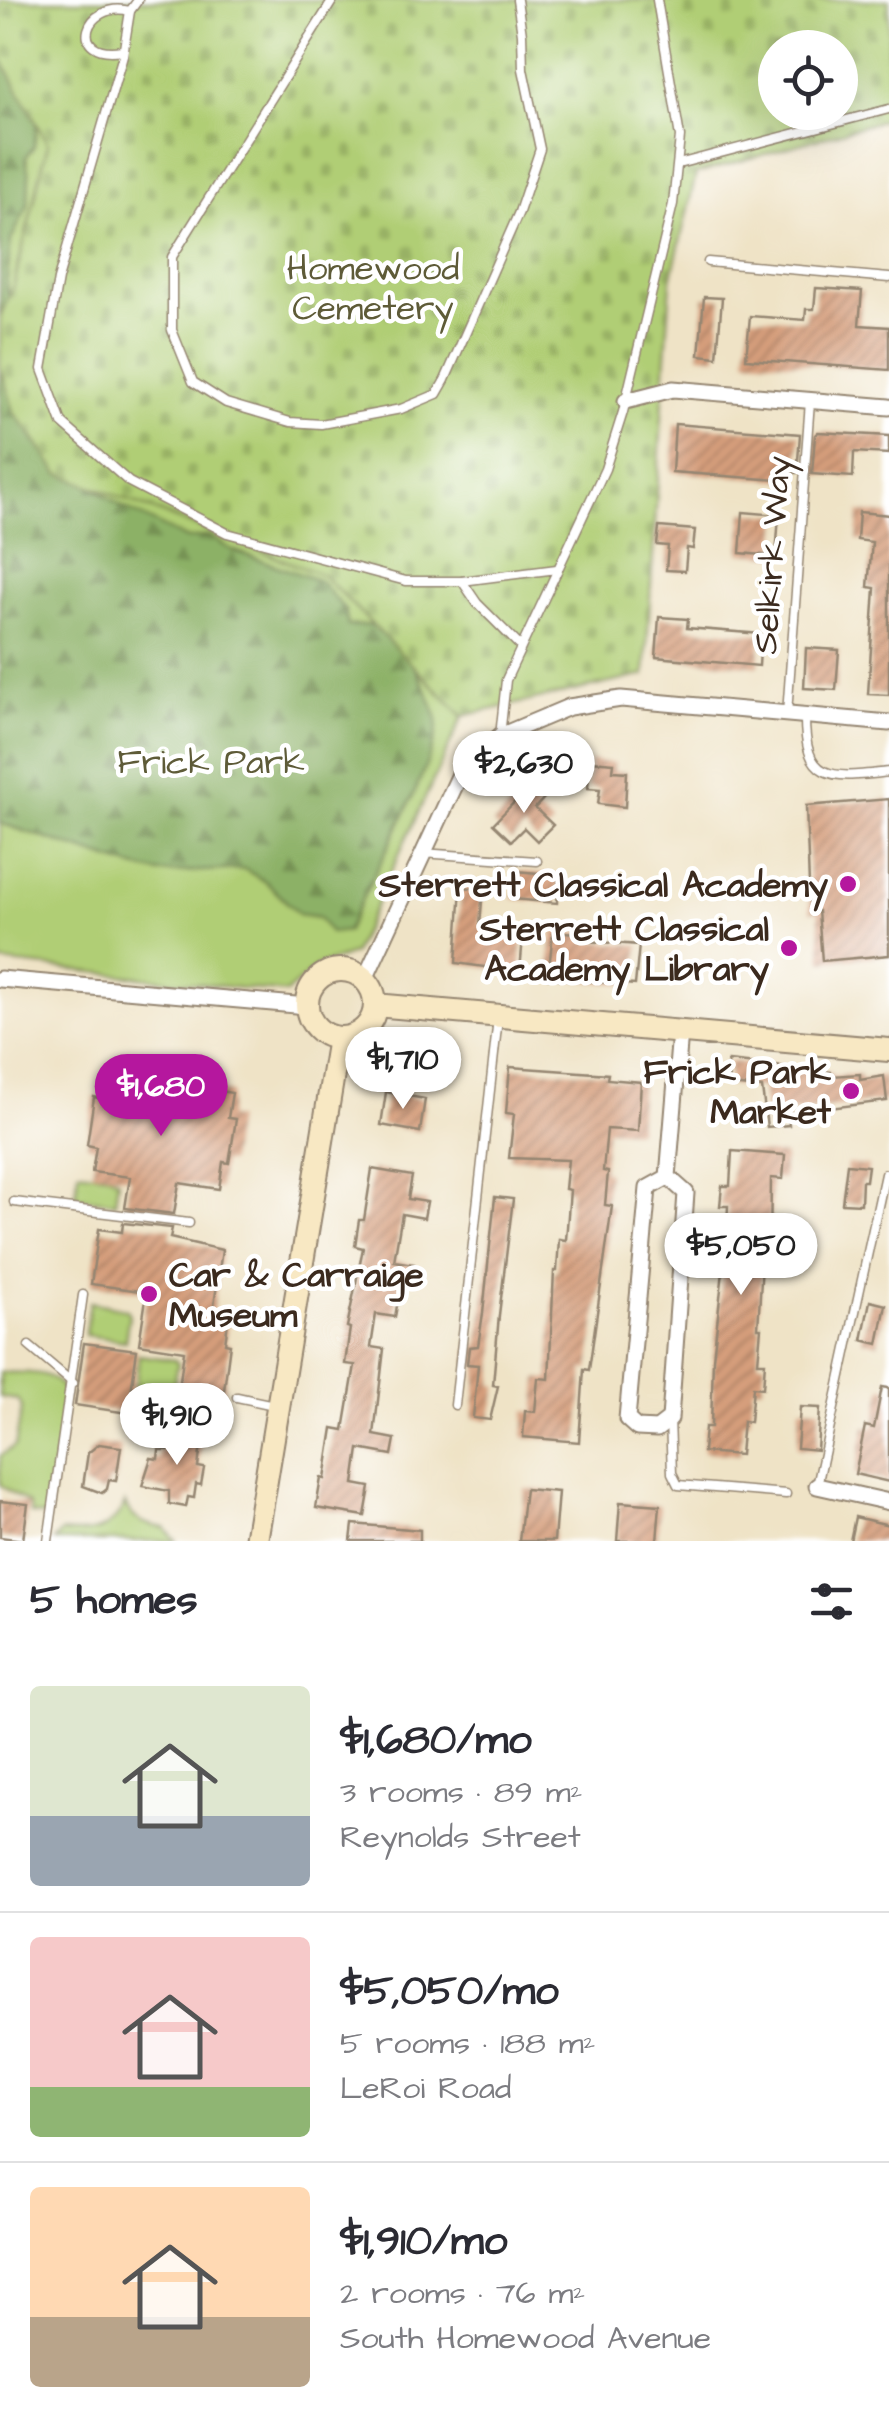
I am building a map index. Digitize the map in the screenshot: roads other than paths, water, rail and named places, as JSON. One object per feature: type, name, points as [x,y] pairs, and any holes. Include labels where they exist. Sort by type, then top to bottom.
[{"type":"street","points":[[626,400],[673,389],[889,407]]},
{"type":"street","points":[[366,980],[462,770],[500,736],[569,708],[620,700],[889,723]]},
{"type":"street","points":[[353,971],[366,980],[376,1005],[366,1027],[356,1035],[338,1038],[321,1032],[312,1023],[306,1006],[312,984],[328,972],[353,971]]},
{"type":"street","points":[[0,978],[306,1006]]},
{"type":"street","points":[[376,1005],[889,1050]]},
{"type":"street","points":[[668,1177],[680,1032]]},
{"type":"street","points":[[256,1541],[338,1038]]},
{"type":"street","points":[[668,1177],[686,1193],[670,1419],[657,1429],[637,1428],[627,1419],[648,1188],[668,1177]]},
{"type":"street","points":[[817,1486],[889,1502]]},
{"type":"lane","points":[[138,0],[130,12],[123,56],[58,278],[42,368],[62,423],[129,482],[227,532],[406,582],[462,581],[557,568]]},
{"type":"lane","points":[[333,0],[172,257],[172,330],[193,382],[226,403],[290,422],[321,424],[400,410],[437,394],[445,380],[520,212],[540,149],[522,69],[517,0]]},
{"type":"lane","points":[[500,736],[506,680],[605,469],[626,400],[673,204],[680,136],[658,0]]},
{"type":"lane","points":[[122,50],[108,52],[96,47],[88,36],[87,22],[93,10],[105,4],[119,4],[130,12]]},
{"type":"lane","points":[[678,164],[889,109]]},
{"type":"lane","points":[[708,262],[889,278]]},
{"type":"lane","name":"Selkirk Way","points":[[787,714],[810,401]]},
{"type":"lane","points":[[462,581],[520,646]]},
{"type":"lane","points":[[805,716],[804,746],[815,765],[836,778],[889,772]]},
{"type":"lane","points":[[422,853],[537,861]]},
{"type":"lane","points":[[455,1405],[498,1018]]},
{"type":"lane","points":[[817,1486],[886,1174]]},
{"type":"lane","points":[[14,1202],[189,1223]]},
{"type":"lane","points":[[48,1541],[82,1295]]},
{"type":"lane","points":[[28,1346],[72,1383]]},
{"type":"lane","points":[[237,1396],[278,1406]]},
{"type":"lane","points":[[670,1419],[672,1473],[678,1485],[786,1494]]},
{"type":"place","name":"Sterrett Classical Academy","points":[[848,884]]},
{"type":"place","name":"Sterrett Classical Academy Library","points":[[789,948]]},
{"type":"place","name":"Frick Park Market","points":[[851,1091]]},
{"type":"place","name":"Car & Carraige Museum","points":[[149,1294]]},
{"type":"park label","name":"Homewood Cemetery","points":[[373,287]]},
{"type":"park label","name":"Frick Park","points":[[211,761]]}]
